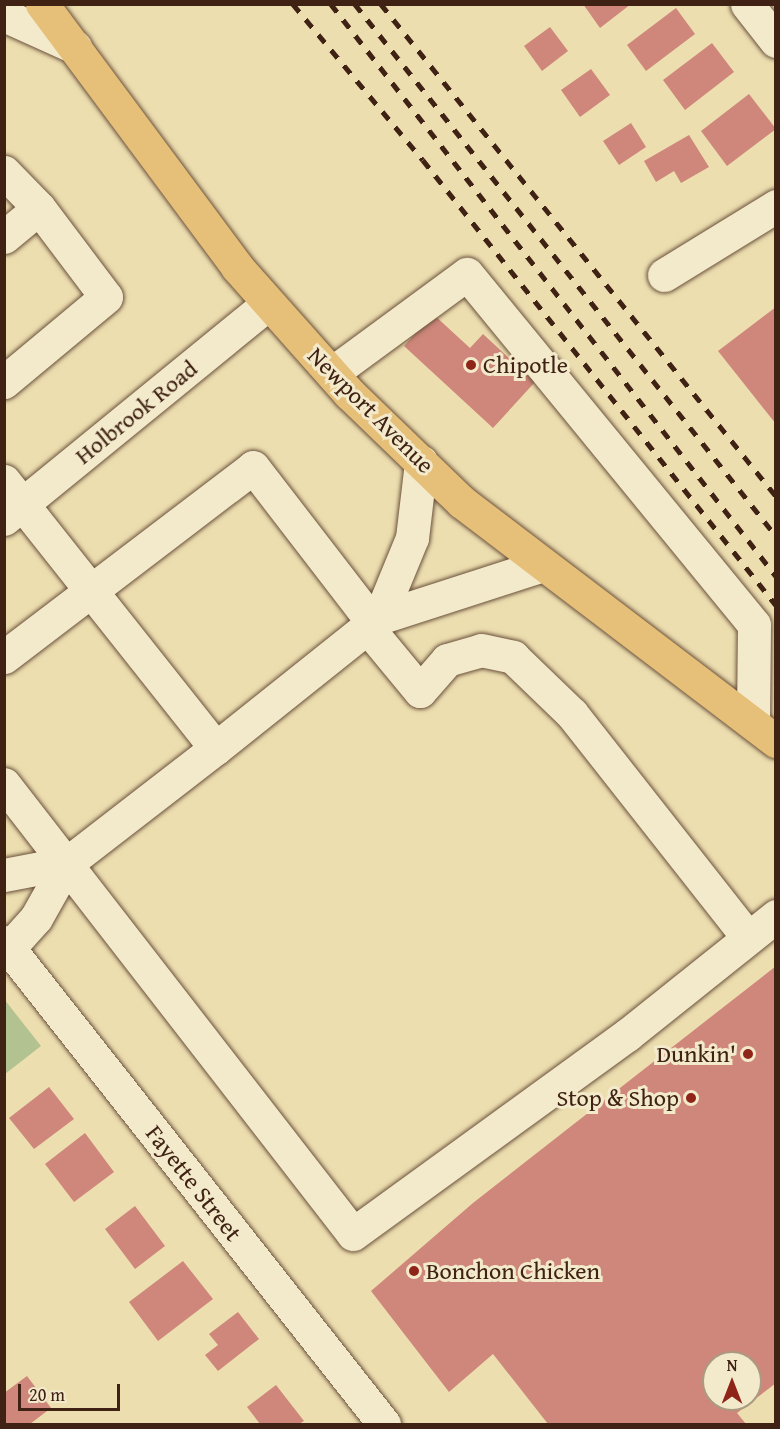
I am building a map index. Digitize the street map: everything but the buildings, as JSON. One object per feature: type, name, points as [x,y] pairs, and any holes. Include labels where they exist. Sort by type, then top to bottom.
[{"type":"main road","name":"Newport Avenue","points":[[42,4],[268,304],[332,373],[462,502],[764,732]]},
{"type":"main road","points":[[58,4],[75,47]]},
{"type":"street","points":[[747,4],[776,41]]},
{"type":"street","points":[[4,15],[75,47]]},
{"type":"street","points":[[4,172],[39,208],[106,297],[4,382]]},
{"type":"street","points":[[664,275],[776,206]]},
{"type":"street","points":[[4,237],[39,208]]},
{"type":"street","points":[[332,373],[467,274],[754,625],[764,732]]},
{"type":"street","name":"Holbrook Road","points":[[11,501],[268,304]]},
{"type":"street","points":[[373,623],[412,538],[421,462]]},
{"type":"street","points":[[4,657],[253,467],[373,623],[420,691],[447,660],[481,650],[513,657],[572,714],[760,926],[627,1035],[353,1234],[4,784]]},
{"type":"street","points":[[11,501],[91,589],[216,748]]},
{"type":"street","points":[[7,945],[36,918],[67,863],[373,623],[543,565]]},
{"type":"street","points":[[4,875],[67,863]]},
{"type":"street","name":"Fayette Street","points":[[7,945],[384,1425]]},
{"type":"green space","points":[[4,999],[41,1046],[5,1074],[4,1074]]},
{"type":"railway","points":[[293,4],[423,160],[776,605]]},
{"type":"railway","points":[[331,4],[776,576]]},
{"type":"railway","points":[[355,4],[776,536]]},
{"type":"railway","points":[[381,4],[776,496]]},
{"type":"place","name":"Chipotle","points":[[471,365]]},
{"type":"place","name":"Dunkin'","points":[[748,1054]]},
{"type":"place","name":"Stop & Shop","points":[[691,1098]]},
{"type":"place","name":"Bonchon Chicken","points":[[414,1271]]}]
